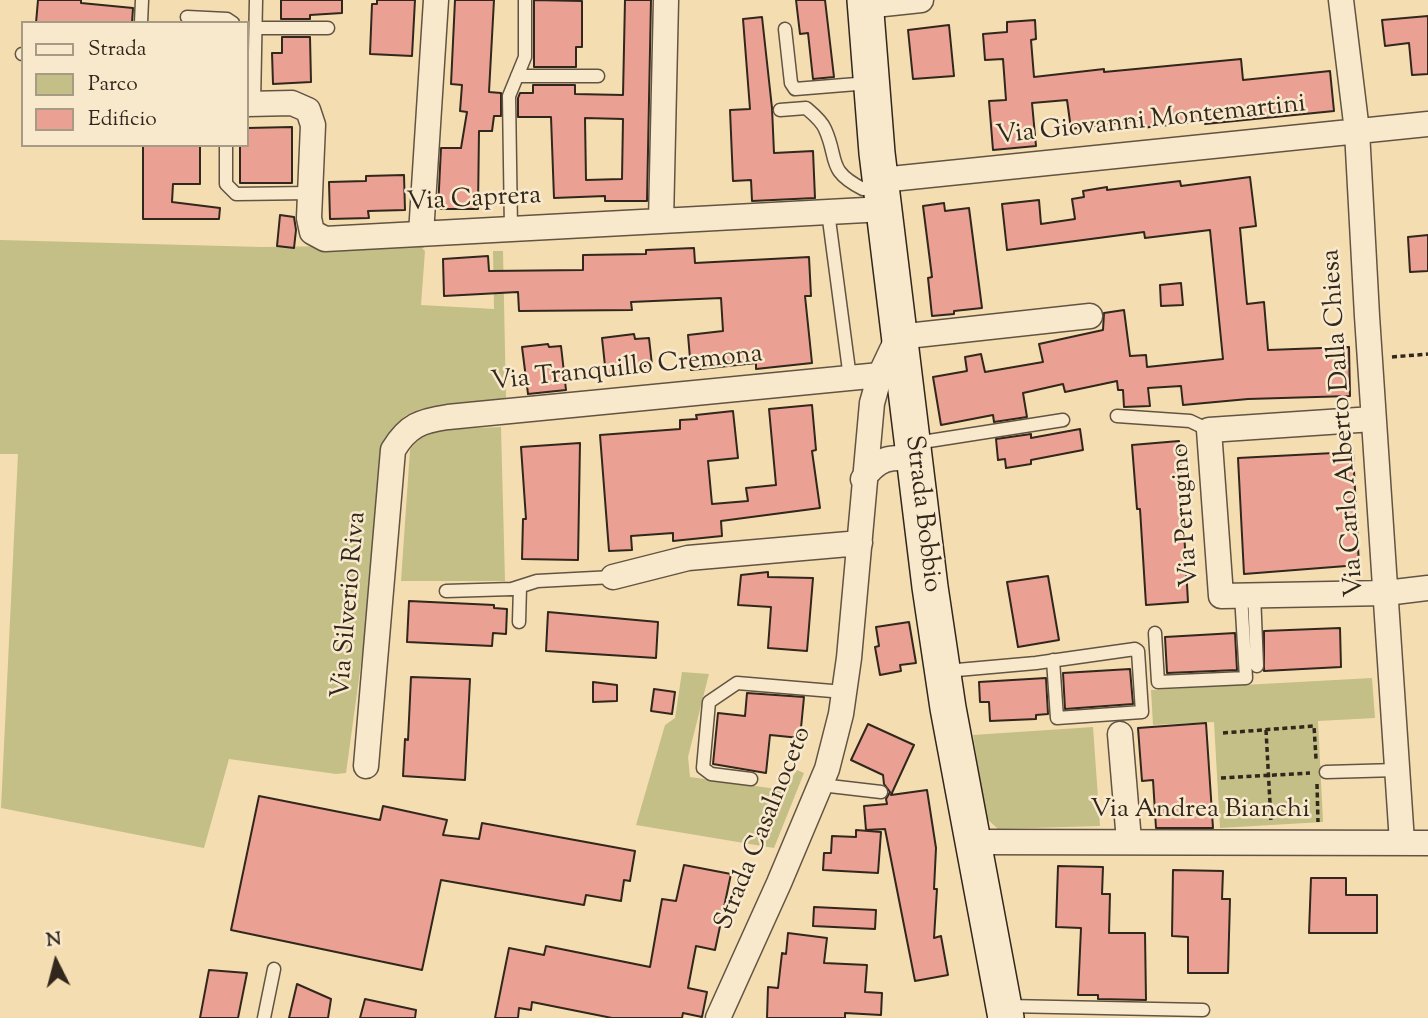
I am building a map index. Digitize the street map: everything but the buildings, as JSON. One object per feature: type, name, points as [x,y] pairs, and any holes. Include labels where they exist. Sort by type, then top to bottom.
[{"type":"main road","name":"Strada Bobbio","points":[[865,3],[876,183],[943,671],[971,842],[1004,1012]]},
{"type":"street","points":[[421,234],[436,0]]},
{"type":"street","points":[[661,221],[666,0]]},
{"type":"street","name":"Strada Bobbio","points":[[865,3],[921,0]]},
{"type":"street","name":"Via Carlo Alberto Dalla Chiesa","points":[[1341,0],[1357,131],[1369,359],[1402,842]]},
{"type":"street","name":"Via Caprera","points":[[251,104],[292,103],[308,110],[313,125],[309,218],[312,232],[325,239],[828,212],[876,183]]},
{"type":"street","name":"Via Giovanni Montemartini","points":[[876,183],[1428,124]]},
{"type":"street","points":[[898,337],[1090,316]]},
{"type":"street","name":"Strada Casalnoceto","points":[[718,1018],[827,769],[844,692],[872,403],[880,375],[898,337]]},
{"type":"street","name":"Via Tranquillo Cremona","points":[[393,450],[410,429],[423,421],[880,375]]},
{"type":"street","name":"Via Perugino","points":[[1247,594],[1221,596],[1209,430],[1373,419]]},
{"type":"street","points":[[863,479],[873,466],[894,456],[912,442],[886,428],[866,447]]},
{"type":"street","name":"Via Silverio Riva","points":[[366,765],[393,450]]},
{"type":"street","points":[[613,577],[688,558],[860,543]]},
{"type":"street","points":[[1247,594],[1386,593],[1428,588]]},
{"type":"street","points":[[1121,734],[1129,841]]},
{"type":"street","name":"Via Andrea Bianchi","points":[[971,842],[1428,843]]},
{"type":"lane","points":[[141,21],[142,0]]},
{"type":"lane","points":[[251,104],[256,0]]},
{"type":"lane","points":[[511,229],[509,96],[525,57],[525,0]]},
{"type":"lane","points":[[187,17],[230,21]]},
{"type":"lane","points":[[256,28],[328,28]]},
{"type":"lane","points":[[785,29],[791,83],[795,89],[871,83]]},
{"type":"lane","points":[[517,76],[598,76]]},
{"type":"lane","points":[[802,88],[806,108],[817,117],[825,129],[838,171],[848,181],[876,183]]},
{"type":"lane","points":[[780,110],[806,108]]},
{"type":"lane","points":[[226,147],[226,184],[236,194],[310,193]]},
{"type":"lane","points":[[828,212],[850,378]]},
{"type":"lane","points":[[1117,416],[1190,421],[1209,430]]},
{"type":"lane","points":[[912,442],[1063,420]]},
{"type":"lane","points":[[446,591],[512,589],[537,581],[613,577]]},
{"type":"lane","points":[[519,622],[520,587]]},
{"type":"lane","points":[[1155,634],[1158,682],[1246,678],[1247,594]]},
{"type":"lane","points":[[1247,594],[1257,666]]},
{"type":"lane","points":[[943,671],[1135,649],[1138,651],[1142,712],[1057,718],[1053,660]]},
{"type":"lane","points":[[751,779],[711,775],[703,768],[709,702],[737,683],[844,692]]},
{"type":"lane","points":[[1321,773],[1397,770]]},
{"type":"lane","points":[[821,785],[881,792]]},
{"type":"lane","points":[[264,1018],[274,969]]},
{"type":"lane","points":[[1004,1012],[1203,1010]]},
{"type":"path","points":[[1369,359],[1428,354]]},
{"type":"path","points":[[1223,733],[1314,726],[1321,773],[1319,841]]},
{"type":"path","points":[[1266,730],[1272,841]]},
{"type":"path","points":[[1221,778],[1321,773]]},
{"type":"green space","points":[[0,240],[262,247],[419,245],[425,251],[421,305],[494,309],[493,251],[503,251],[506,401],[421,409],[402,419],[389,436],[346,773],[336,774],[229,759],[204,848],[1,808],[18,454],[0,454]]},
{"type":"green space","points":[[501,427],[505,581],[401,581],[410,450],[418,438],[432,430]]},
{"type":"green space","points":[[682,672],[709,674],[688,757],[690,777],[784,790],[797,770],[804,773],[774,848],[636,825],[665,725],[675,718]]},
{"type":"green space","points":[[1372,678],[1375,718],[1318,721],[1323,822],[1220,828],[1214,722],[1153,725],[1151,690]]},
{"type":"green space","points":[[1093,727],[1100,826],[998,829],[986,818],[973,735]]}]
